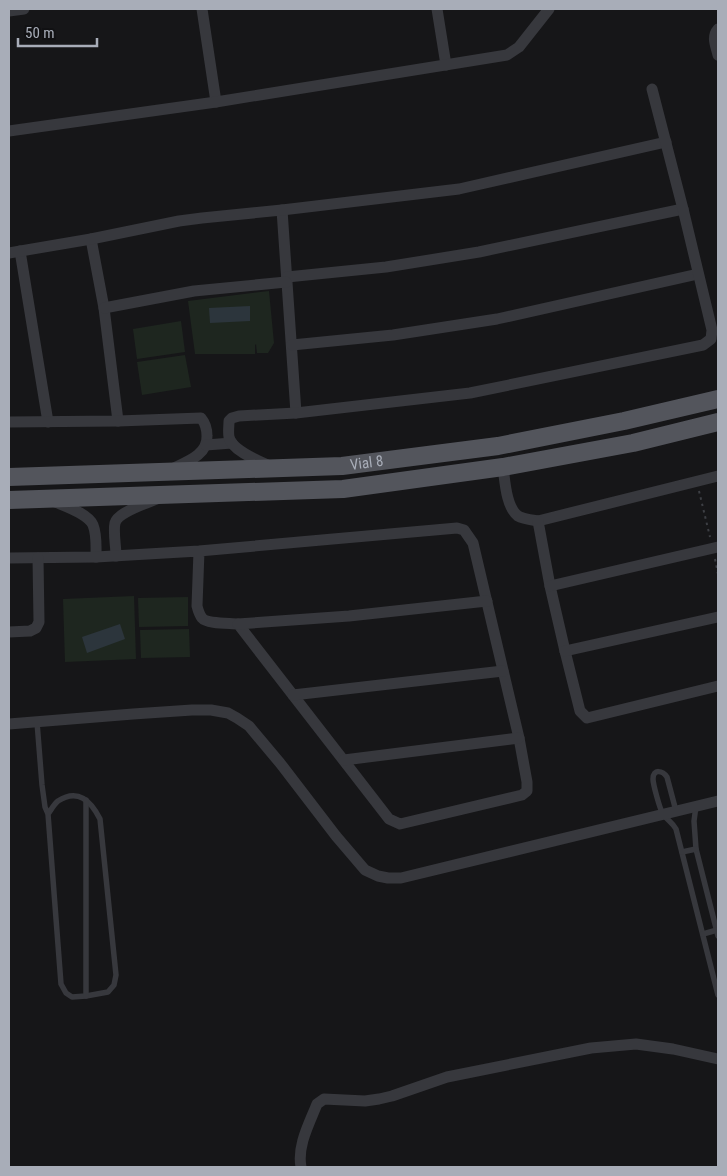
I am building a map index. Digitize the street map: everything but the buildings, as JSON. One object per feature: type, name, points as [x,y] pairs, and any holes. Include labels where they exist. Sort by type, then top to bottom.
[{"type":"main road","name":"Vial 8","points":[[9,477],[342,466],[498,446],[624,421],[718,399]]},
{"type":"main road","name":"Vial 8","points":[[9,500],[343,489],[503,467],[633,443],[718,422]]},
{"type":"street","points":[[9,11],[24,9]]},
{"type":"street","points":[[202,9],[216,102]]},
{"type":"street","points":[[437,9],[446,65]]},
{"type":"street","points":[[9,131],[216,102],[507,55],[519,47],[549,9]]},
{"type":"street","points":[[718,29],[714,36],[718,55]]},
{"type":"street","points":[[274,468],[244,453],[232,443],[229,438],[229,421],[232,418],[296,413],[470,393],[702,345],[711,339],[712,330],[652,89]]},
{"type":"street","points":[[48,422],[14,252],[179,221],[459,189],[666,142]]},
{"type":"street","points":[[104,308],[194,291],[386,267],[478,252],[683,209]]},
{"type":"street","points":[[282,210],[296,413]]},
{"type":"street","points":[[91,239],[104,308],[118,421]]},
{"type":"street","points":[[292,345],[393,335],[497,319],[698,274]]},
{"type":"street","points":[[9,422],[201,418],[205,423],[208,440],[204,451],[166,472]]},
{"type":"street","points":[[206,445],[232,443]]},
{"type":"street","points":[[503,467],[508,501],[513,510],[518,516],[538,521],[718,476]]},
{"type":"street","points":[[116,556],[115,522],[118,517],[165,495]]},
{"type":"street","points":[[48,499],[90,519],[94,528],[96,557]]},
{"type":"street","points":[[538,521],[565,651],[580,711],[587,718],[718,686]]},
{"type":"street","points":[[94,528],[115,526]]},
{"type":"street","points":[[9,558],[116,556],[457,528],[464,530],[473,542],[519,738],[528,782],[527,791],[522,795],[400,824],[389,819],[238,624]]},
{"type":"street","points":[[550,586],[715,548]]},
{"type":"street","points":[[199,550],[197,606],[201,617],[206,621],[238,624],[350,616],[487,601]]},
{"type":"street","points":[[9,632],[30,631],[36,628],[39,622],[38,558]]},
{"type":"street","points":[[565,651],[718,617]]},
{"type":"street","points":[[293,695],[503,671]]},
{"type":"street","points":[[9,724],[192,710],[211,710],[228,714],[249,726],[365,870],[383,877],[401,878],[718,801]]},
{"type":"street","points":[[344,760],[519,738]]},
{"type":"street","points":[[301,1167],[301,1147],[316,1104],[324,1099],[365,1101],[379,1099],[447,1077],[591,1048],[636,1044],[673,1049],[718,1059]]},
{"type":"lane","points":[[37,722],[42,785],[45,807],[48,814],[61,984],[72,997],[108,992],[114,985],[116,975],[100,819],[96,811],[86,800],[79,796],[69,796],[57,802],[48,814]]},
{"type":"lane","points":[[676,811],[667,777],[664,773],[656,772],[653,778],[663,814],[674,824],[676,829],[718,995]]},
{"type":"lane","points":[[86,800],[86,996]]},
{"type":"lane","points":[[696,806],[694,822],[696,849],[717,933],[703,934]]},
{"type":"lane","points":[[682,852],[696,849]]},
{"type":"path","points":[[697,481],[715,548],[718,574]]},
{"type":"shaded area","points":[[269,291],[274,343],[268,353],[257,353],[256,344],[255,354],[195,354],[188,301]]},
{"type":"shaded area","points":[[250,306],[250,321],[210,323],[209,308]]},
{"type":"shaded area","points":[[181,321],[185,352],[137,359],[133,329]]},
{"type":"shaded area","points":[[185,355],[191,387],[142,395],[137,362]]},
{"type":"shaded area","points":[[134,596],[136,659],[65,662],[63,599]]},
{"type":"shaded area","points":[[188,597],[188,626],[139,627],[138,598]]},
{"type":"shaded area","points":[[120,624],[125,639],[87,653],[82,637]]},
{"type":"shaded area","points":[[189,629],[190,657],[141,658],[140,630]]}]
